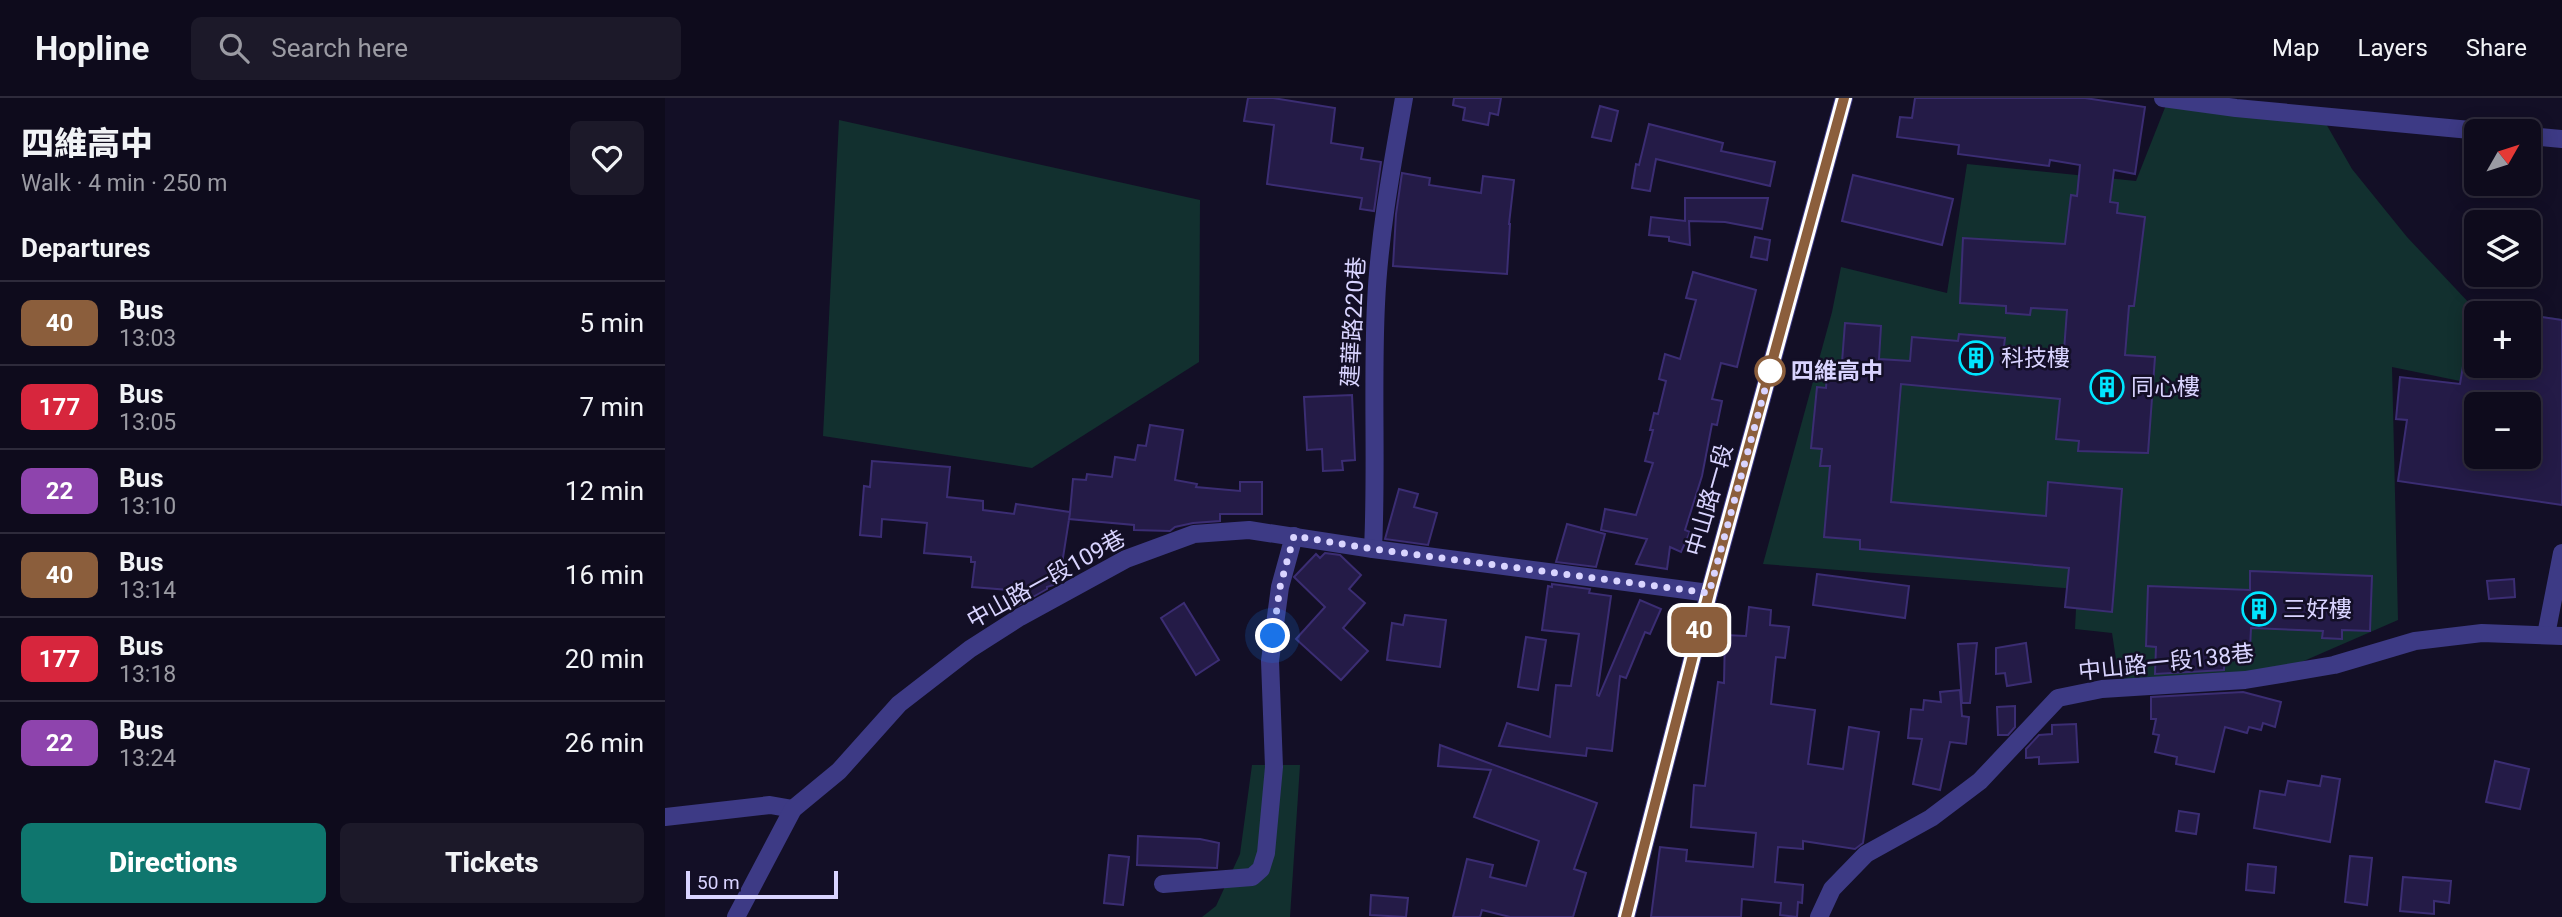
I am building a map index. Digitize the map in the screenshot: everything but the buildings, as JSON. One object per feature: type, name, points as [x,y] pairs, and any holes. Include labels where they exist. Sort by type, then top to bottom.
[{"type":"street","name":"建華路220巷","points":[[1373,549],[1376,300],[1388,187],[1404,98]]},
{"type":"street","name":"中山路一段","points":[[1626,917],[1709,593],[1844,98]]},
{"type":"street","points":[[2163,98],[2236,108],[2464,129]]},
{"type":"street","points":[[2541,137],[2562,139]]},
{"type":"street","name":"中山路一段109巷","points":[[736,917],[793,809],[839,771],[899,704],[970,649],[1020,617],[1114,565],[1194,534],[1249,530],[1709,593]]},
{"type":"street","points":[[1163,884],[1252,877],[1261,869],[1266,853],[1274,767],[1270,661],[1280,587],[1294,536]]},
{"type":"street","points":[[2554,636],[2562,553]]},
{"type":"street","name":"中山路一段138巷","points":[[1819,917],[1832,889],[1866,854],[1931,818],[1980,781],[2057,698],[2102,689],[2245,680],[2334,665],[2415,641],[2482,633],[2554,636]]},
{"type":"street","points":[[665,817],[770,805],[793,809]]},
{"type":"green space","name":"四維高中","points":[[2166,105],[2325,122],[2352,169],[2407,237],[2467,301],[2464,301],[2464,378],[2541,378],[2541,316],[2562,319],[2562,392],[2460,381],[2392,367],[2398,620],[2290,667],[2119,679],[2112,633],[2075,629],[2077,589],[1763,564],[1832,312],[1841,267],[1947,293],[1967,164],[2136,181]]},
{"type":"green space","points":[[839,120],[1200,200],[1199,362],[1032,468],[823,436]]},
{"type":"green space","points":[[1252,765],[1300,765],[1290,917],[1202,917],[1216,906],[1240,854]]},
{"type":"bus line","name":"40","points":[[1626,917],[1709,593],[1844,98]]},
{"type":"place","name":"科技樓","points":[[1976,358]]},
{"type":"place","name":"四維高中","points":[[1770,371]]},
{"type":"place","name":"同心樓","points":[[2107,387]]},
{"type":"place","name":"三好樓","points":[[2259,609]]},
{"type":"route","points":[[1273,636],[1280,587],[1294,536],[1373,549],[1709,593],[1770,371]]}]
